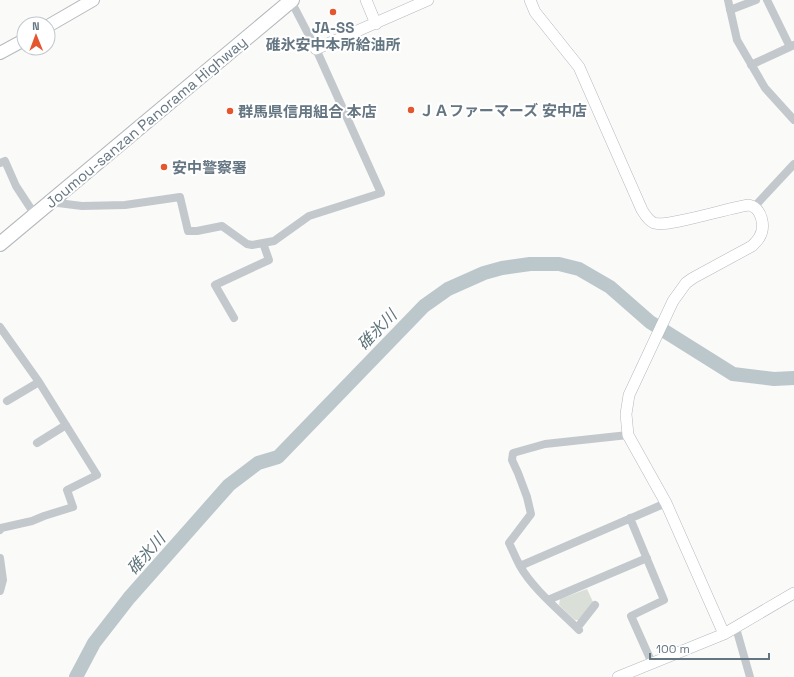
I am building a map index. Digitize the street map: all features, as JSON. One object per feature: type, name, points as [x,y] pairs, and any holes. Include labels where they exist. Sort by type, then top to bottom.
[{"type":"highway","name":"Joumou-sanzan Panorama Highway","points":[[0,244],[292,0]]},
{"type":"main road","points":[[56,21],[93,0]]},
{"type":"main road","points":[[0,54],[16,45]]},
{"type":"street","points":[[50,202],[82,206],[125,205],[180,197],[188,231],[197,231],[222,226],[247,244],[252,245],[274,241],[309,216],[381,193],[316,49],[292,0]]},
{"type":"street","points":[[366,0],[376,24]]},
{"type":"street","points":[[316,49],[428,0]]},
{"type":"street","points":[[530,0],[535,12],[579,66],[642,210],[647,218],[655,224],[669,224],[749,205],[755,206],[760,213],[762,227],[759,238],[752,246],[693,278],[686,283],[673,301],[630,395],[626,414],[628,435],[666,503],[724,634]]},
{"type":"street","points":[[728,0],[736,40],[765,88],[794,120]]},
{"type":"street","points":[[730,10],[756,0]]},
{"type":"street","points":[[752,65],[792,46],[767,0]]},
{"type":"street","points":[[0,163],[5,161],[16,186],[35,215]]},
{"type":"street","points":[[755,206],[794,164]]},
{"type":"street","points":[[234,318],[215,285],[269,260],[264,243]]},
{"type":"street","points":[[0,327],[39,382],[97,475],[67,490],[73,506],[32,521],[1,528],[0,530]]},
{"type":"street","points":[[7,401],[39,382]]},
{"type":"street","points":[[37,443],[66,425]]},
{"type":"street","points":[[595,605],[578,629],[548,600],[520,566],[509,543],[531,514],[527,497],[512,460],[513,453],[545,444],[628,435]]},
{"type":"street","points":[[520,566],[666,503]]},
{"type":"street","points":[[630,518],[664,600],[631,616],[652,663]]},
{"type":"street","points":[[0,558],[3,580],[0,591]]},
{"type":"street","points":[[548,600],[647,558]]},
{"type":"street","points":[[618,677],[724,634],[794,594]]},
{"type":"street","points":[[736,628],[750,677]]},
{"type":"shaded area","points":[[587,589],[593,602],[581,620],[575,620],[559,605],[560,599]]},
{"type":"waterway","name":"碓氷川","points":[[76,677],[94,643],[129,598],[229,485],[258,463],[278,457],[424,306],[448,289],[484,273],[502,268],[530,264],[559,264],[579,269],[610,287],[650,322],[733,374],[774,379],[794,378]]},
{"type":"place","name":"JA-SS 碓氷安中本所給油所","points":[[333,12]]},
{"type":"place","name":"ＪＡファーマーズ 安中店","points":[[411,110]]},
{"type":"place","name":"群馬県信用組合 本店","points":[[230,111]]},
{"type":"place","name":"安中警察署","points":[[164,167]]}]
